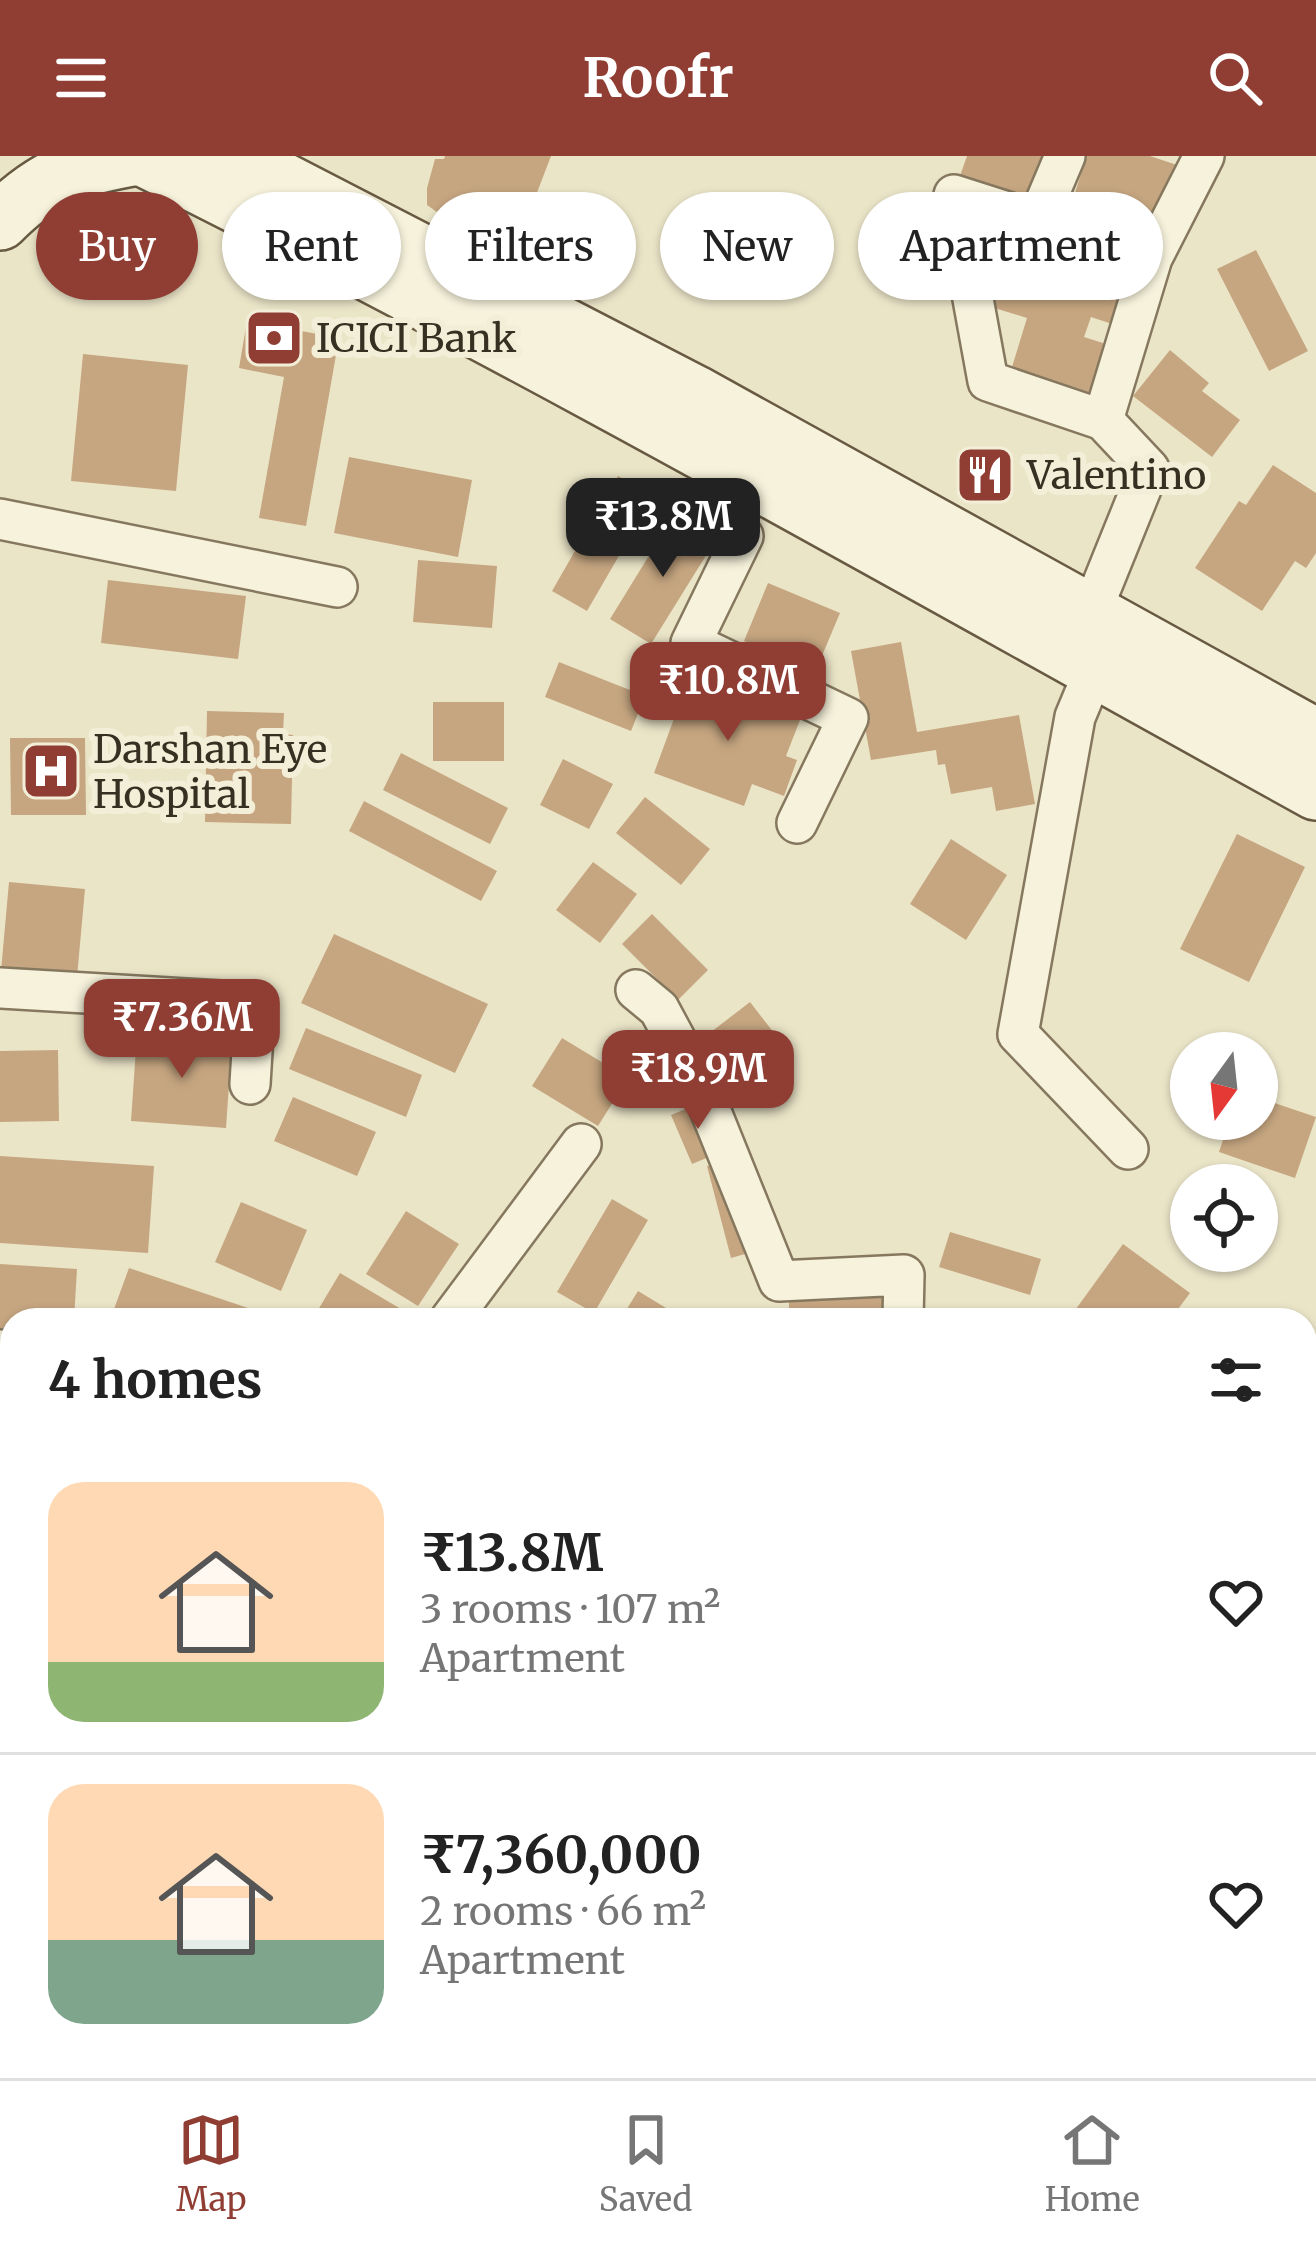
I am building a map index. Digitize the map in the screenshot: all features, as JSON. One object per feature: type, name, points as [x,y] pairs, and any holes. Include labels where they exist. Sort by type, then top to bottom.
[{"type":"main road","points":[[0,221],[23,197],[59,174],[139,156],[613,401],[1316,738]]},
{"type":"main road","points":[[233,156],[675,384],[1100,638],[1316,791]]},
{"type":"street","points":[[1050,192],[1065,156]]},
{"type":"street","points":[[1163,236],[1204,156]]},
{"type":"street","points":[[973,300],[988,381],[1103,420],[1149,469],[1075,717],[1018,1034],[1128,1149]]},
{"type":"street","points":[[1103,420],[1139,300]]},
{"type":"street","points":[[0,519],[337,587]]},
{"type":"street","points":[[743,536],[691,643],[848,718],[797,823]]},
{"type":"street","points":[[0,988],[255,1003],[250,1084]]},
{"type":"street","points":[[636,990],[659,1009],[701,1087],[779,1281],[904,1275],[903,1308]]},
{"type":"street","points":[[459,1308],[581,1144]]},
{"type":"building","points":[[551,156],[537,192],[427,192],[435,159]]},
{"type":"building","points":[[967,156],[1059,156],[1047,192],[1005,192],[960,176]]},
{"type":"building","points":[[1087,156],[1150,156],[1177,165],[1163,208],[1163,192],[1075,192]]},
{"type":"building","points":[[1256,250],[1308,351],[1269,371],[1217,269]]},
{"type":"building","points":[[1120,300],[1112,324],[1091,317],[1084,337],[1106,344],[1084,415],[1005,390],[1027,318],[972,301]]},
{"type":"building","points":[[247,321],[339,338],[306,526],[259,518],[284,377],[239,368]]},
{"type":"building","points":[[1170,350],[1209,383],[1202,391],[1240,420],[1212,457],[1133,396]]},
{"type":"building","points":[[83,354],[188,365],[176,491],[71,481]]},
{"type":"building","points":[[349,457],[472,480],[458,557],[334,533]]},
{"type":"building","points":[[1273,465],[1316,493],[1316,553],[1306,568],[1295,561],[1262,611],[1195,568],[1239,501],[1246,505]]},
{"type":"building","points":[[618,476],[653,497],[587,611],[552,591]]},
{"type":"building","points":[[674,515],[715,541],[651,644],[610,619]]},
{"type":"building","points":[[418,560],[497,566],[492,628],[413,622]]},
{"type":"building","points":[[108,580],[246,596],[238,659],[101,643]]},
{"type":"building","points":[[768,583],[840,613],[816,670],[744,641]]},
{"type":"building","points":[[901,642],[917,732],[1019,715],[1035,804],[996,811],[992,787],[951,794],[945,764],[938,765],[936,750],[871,760],[851,651]]},
{"type":"building","points":[[559,662],[645,696],[631,731],[545,697]]},
{"type":"building","points":[[689,678],[729,693],[732,686],[772,701],[770,709],[800,720],[786,756],[797,760],[784,796],[752,784],[744,806],[654,773]]},
{"type":"building","points":[[433,702],[504,702],[504,761],[433,761]]},
{"type":"building","points":[[207,711],[284,713],[283,734],[293,735],[291,824],[205,822]]},
{"type":"building","points":[[10,738],[85,738],[86,815],[11,815]]},
{"type":"building","points":[[401,753],[508,808],[490,844],[383,790]]},
{"type":"building","points":[[563,759],[613,784],[589,829],[540,805]]},
{"type":"building","points":[[645,797],[710,849],[681,885],[616,833]]},
{"type":"building","points":[[364,801],[497,871],[481,901],[349,831]]},
{"type":"building","points":[[1237,834],[1305,867],[1249,982],[1180,949]]},
{"type":"building","points":[[951,839],[1007,875],[966,940],[910,904]]},
{"type":"building","points":[[593,862],[637,894],[600,943],[556,910]]},
{"type":"building","points":[[9,882],[85,889],[76,988],[0,982]]},
{"type":"building","points":[[652,914],[708,970],[678,1000],[622,944]]},
{"type":"building","points":[[334,934],[488,1004],[455,1073],[301,1003]]},
{"type":"building","points":[[750,1002],[774,1033],[723,1072],[698,1042]]},
{"type":"building","points":[[306,1028],[422,1075],[406,1117],[289,1069]]},
{"type":"building","points":[[137,1034],[232,1041],[226,1128],[131,1121]]},
{"type":"building","points":[[562,1038],[628,1078],[598,1126],[532,1086]]},
{"type":"building","points":[[58,1050],[59,1121],[0,1122],[0,1051]]},
{"type":"building","points":[[293,1097],[376,1132],[357,1176],[274,1141]]},
{"type":"building","points":[[705,1101],[726,1150],[692,1164],[671,1115]]},
{"type":"building","points":[[1278,1104],[1316,1117],[1295,1178],[1278,1172],[1278,1164],[1254,1164],[1219,1152],[1223,1140],[1278,1140]]},
{"type":"building","points":[[0,1156],[154,1166],[148,1253],[0,1243]]},
{"type":"building","points":[[734,1159],[759,1250],[731,1258],[707,1166]]},
{"type":"building","points":[[612,1199],[648,1220],[597,1308],[585,1308],[557,1292]]},
{"type":"building","points":[[241,1202],[307,1230],[281,1291],[215,1262]]},
{"type":"building","points":[[406,1211],[459,1244],[418,1306],[366,1274]]},
{"type":"building","points":[[950,1232],[1041,1259],[1030,1295],[939,1267]]},
{"type":"building","points":[[1123,1244],[1190,1293],[1179,1308],[1077,1308]]},
{"type":"building","points":[[0,1264],[77,1269],[75,1308],[0,1308]]},
{"type":"building","points":[[129,1268],[248,1308],[114,1308]]},
{"type":"building","points":[[340,1273],[399,1308],[319,1308]]},
{"type":"building","points":[[897,1286],[897,1308],[789,1308],[789,1288]]},
{"type":"building","points":[[638,1291],[666,1308],[627,1308]]},
{"type":"place","name":"ICICI Bank","points":[[274,338]]},
{"type":"place","name":"Valentino","points":[[985,475]]},
{"type":"place","name":"Darshan Eye Hospital","points":[[51,771]]}]
